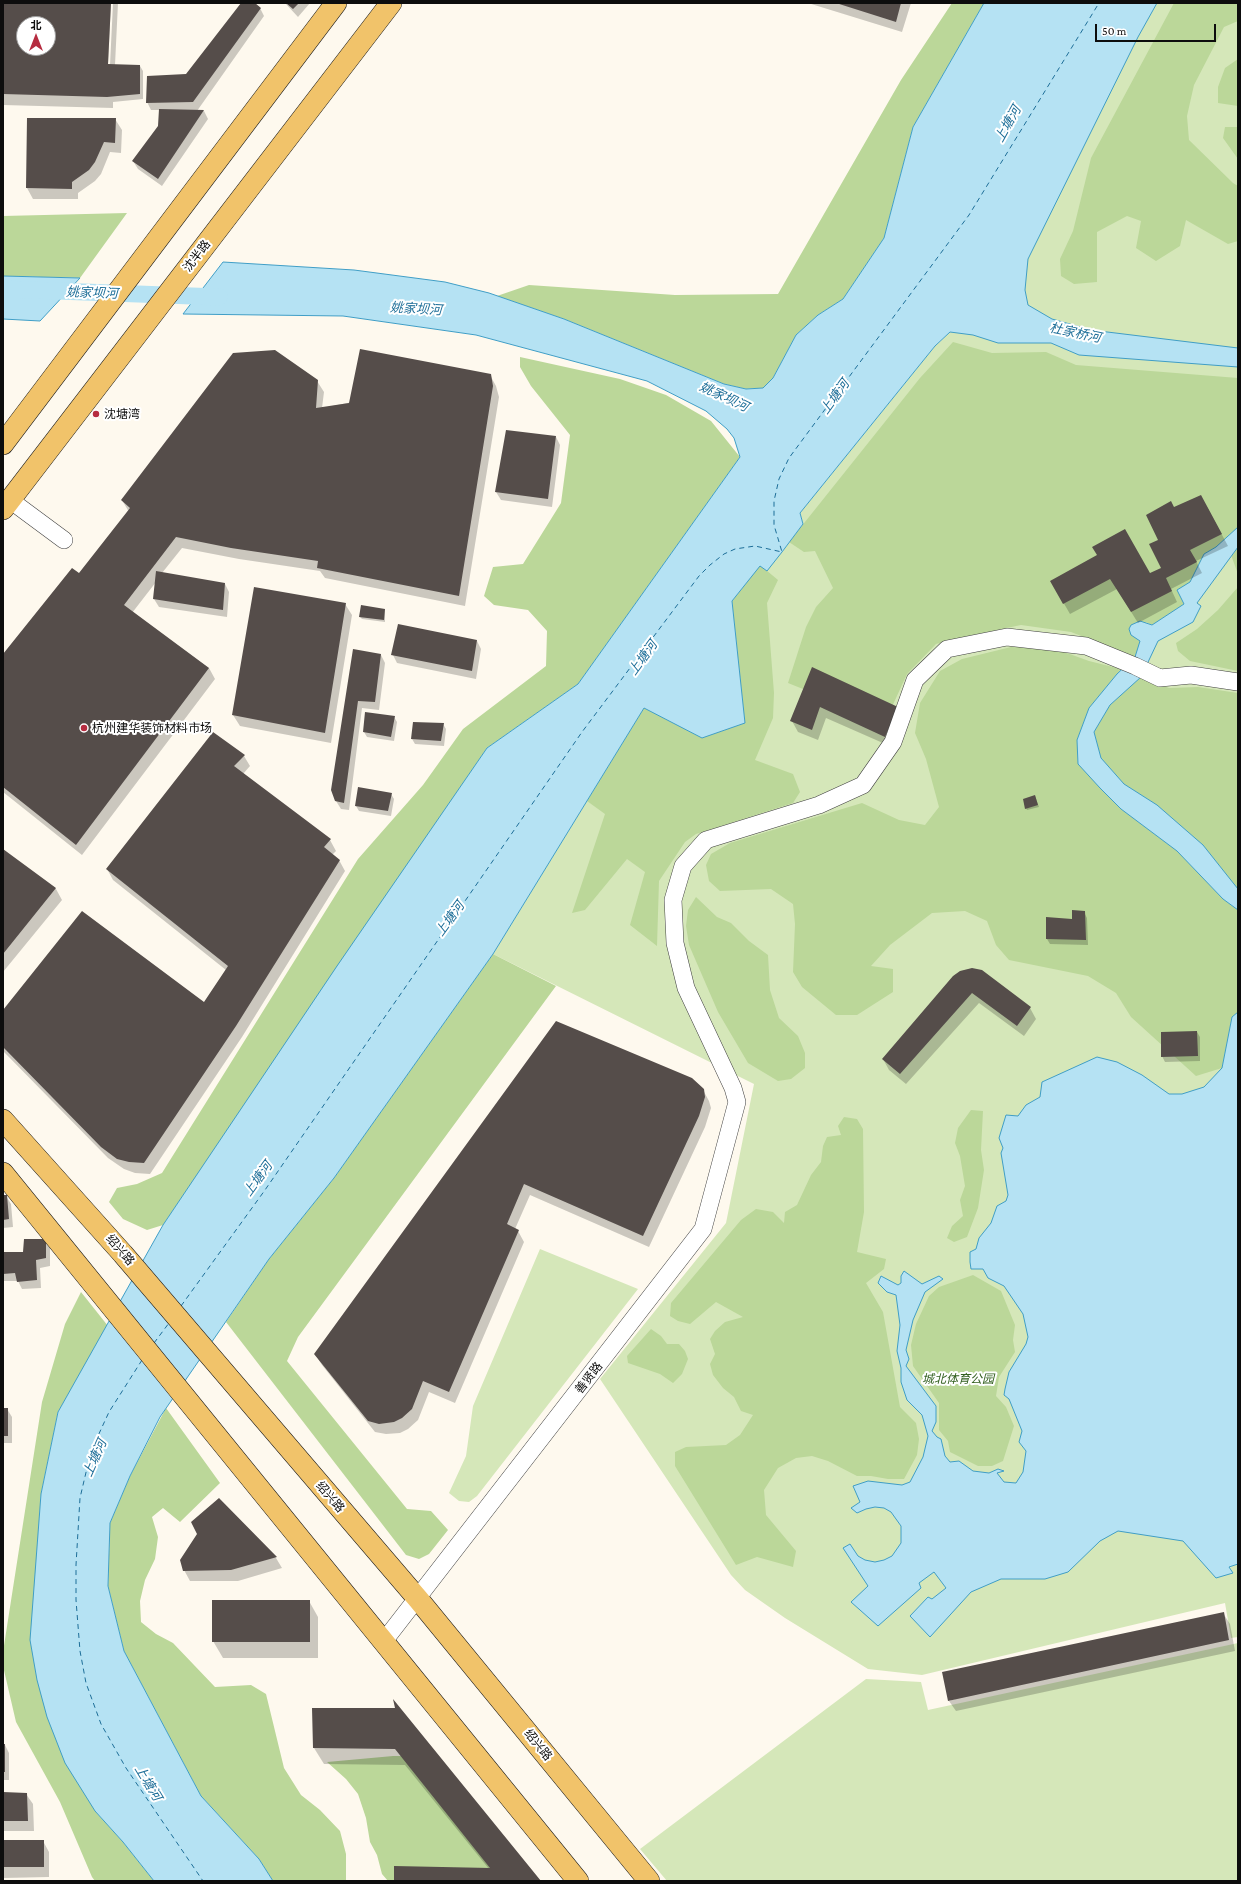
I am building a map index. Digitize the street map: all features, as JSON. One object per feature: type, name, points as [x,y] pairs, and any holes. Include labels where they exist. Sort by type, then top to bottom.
[{"type":"main road","points":[[3,444],[336,3]]},
{"type":"main road","name":"沈半路","points":[[7,504],[391,3]]},
{"type":"main road","name":"绍兴路","points":[[3,1120],[123,1254],[418,1599],[649,1881]]},
{"type":"main road","points":[[3,1173],[578,1881]]},
{"type":"street","points":[[7,504],[64,540]]},
{"type":"street","name":"善贤路","points":[[384,1641],[703,1229],[737,1102],[733,1088],[686,988],[675,943],[673,900],[683,866],[706,840],[819,805],[863,785],[892,742],[915,680],[947,649],[1008,637],[1086,646],[1160,678],[1191,675],[1238,682]]},
{"type":"green space","points":[[952,3],[984,3],[913,127],[884,238],[843,299],[818,315],[796,335],[773,378],[763,388],[746,389],[724,384],[564,319],[497,296],[529,285],[675,295],[778,294],[901,80]]},
{"type":"green space","name":"城北体育公园","points":[[1157,3],[1238,3],[1238,1637],[1231,1638],[1225,1603],[922,1675],[868,1669],[785,1618],[745,1590],[731,1575],[600,1379],[726,1223],[754,1084],[493,954],[644,708],[732,601],[782,552],[803,524],[800,513],[935,346],[973,311]]},
{"type":"green space","points":[[1174,3],[1238,3],[1238,21],[1224,27],[1194,85],[1187,116],[1189,140],[1233,183],[1238,186],[1238,241],[1228,244],[1186,220],[1180,246],[1156,261],[1136,248],[1141,221],[1127,216],[1097,232],[1097,282],[1074,284],[1061,276],[1060,259],[1073,231],[1091,158]]},
{"type":"green space","points":[[1238,59],[1238,106],[1218,103],[1218,87],[1225,68]]},
{"type":"green space","points":[[1225,127],[1238,127],[1238,159],[1223,138]]},
{"type":"green space","points":[[127,213],[80,278],[3,276],[3,216]]},
{"type":"green space","points":[[953,342],[992,353],[1046,352],[1076,365],[1238,378],[1238,527],[1216,547],[1204,554],[1190,582],[1177,590],[1184,604],[1152,625],[1146,622],[1135,657],[1071,632],[1021,625],[959,638],[936,644],[907,674],[885,722],[788,683],[806,627],[816,607],[833,588],[815,551],[804,552],[789,542],[920,378]]},
{"type":"green space","points":[[520,357],[620,379],[666,395],[711,421],[740,457],[578,684],[487,748],[163,1225],[147,1230],[123,1219],[109,1202],[117,1188],[137,1184],[162,1173],[358,859],[423,785],[463,729],[546,666],[547,631],[528,610],[494,605],[484,596],[493,567],[523,564],[561,503],[570,435],[531,386],[520,367]]},
{"type":"green space","points":[[1238,547],[1238,574],[1231,555]]},
{"type":"green space","points":[[760,565],[778,580],[767,603],[774,693],[773,718],[755,760],[793,774],[800,792],[793,803],[696,834],[685,842],[659,881],[657,946],[630,925],[645,872],[627,859],[585,910],[572,913],[605,814],[587,801],[644,708],[702,738],[745,723],[732,601]]},
{"type":"green space","points":[[1238,587],[1238,671],[1190,661],[1178,651],[1176,643],[1197,629],[1218,610]]},
{"type":"green space","points":[[1011,647],[1053,648],[1089,661],[1121,669],[1089,708],[1077,740],[1078,764],[1121,809],[1177,851],[1223,899],[1238,910],[1238,1012],[1232,1017],[1222,1068],[1196,1076],[1131,1017],[1116,993],[1088,976],[1009,960],[996,945],[987,921],[965,911],[932,913],[890,945],[871,966],[893,969],[893,992],[857,1015],[836,1015],[802,987],[793,972],[795,924],[793,904],[771,889],[720,891],[709,881],[706,865],[711,854],[730,843],[862,803],[899,820],[925,825],[939,807],[926,759],[915,733],[920,703],[940,671],[962,659]]},
{"type":"green space","points":[[1141,677],[1169,688],[1198,687],[1238,693],[1238,889],[1203,845],[1157,805],[1124,784],[1101,758],[1094,732],[1110,705]]},
{"type":"green space","points":[[696,897],[717,917],[731,923],[749,941],[768,955],[770,990],[779,1018],[798,1036],[805,1053],[805,1068],[791,1079],[778,1081],[748,1063],[718,1012],[689,945],[686,926],[688,910]]},
{"type":"green space","points":[[493,954],[556,986],[298,1337],[287,1361],[407,1509],[431,1511],[448,1530],[429,1554],[419,1559],[406,1555],[226,1322],[269,1259],[334,1178]]},
{"type":"green space","points":[[971,1110],[983,1111],[981,1150],[984,1170],[978,1208],[967,1237],[954,1242],[947,1238],[952,1226],[963,1216],[960,1200],[965,1186],[960,1156],[955,1143],[958,1128]]},
{"type":"green space","points":[[844,1117],[857,1119],[863,1129],[864,1212],[857,1252],[886,1259],[884,1269],[866,1283],[883,1312],[900,1407],[916,1423],[919,1439],[917,1455],[904,1479],[857,1476],[828,1461],[812,1456],[796,1458],[778,1468],[764,1490],[766,1515],[796,1551],[793,1567],[757,1557],[736,1565],[675,1466],[675,1452],[686,1447],[726,1445],[740,1435],[753,1415],[741,1411],[734,1397],[723,1388],[713,1375],[710,1364],[715,1354],[710,1339],[715,1331],[725,1322],[743,1317],[716,1302],[690,1324],[678,1321],[670,1316],[671,1303],[741,1220],[756,1209],[773,1212],[784,1223],[785,1212],[797,1205],[811,1175],[821,1162],[823,1146],[827,1137],[841,1135],[838,1126]]},
{"type":"green space","points":[[540,1249],[638,1289],[477,1496],[469,1502],[459,1501],[449,1493],[466,1456],[473,1406]]},
{"type":"green space","points":[[973,1275],[1001,1291],[1015,1325],[1013,1340],[1015,1352],[999,1377],[996,1396],[1006,1407],[1014,1426],[1003,1461],[992,1466],[978,1466],[950,1452],[948,1441],[939,1430],[939,1403],[913,1366],[911,1345],[916,1324],[929,1296],[939,1287]]},
{"type":"green space","points":[[81,1292],[108,1326],[58,1412],[41,1494],[37,1554],[95,1811],[123,1842],[154,1881],[95,1881],[92,1877],[60,1802],[16,1722],[3,1666],[3,1652],[42,1402],[65,1324]]},
{"type":"green space","points":[[651,1329],[661,1336],[667,1344],[679,1344],[685,1351],[688,1359],[682,1374],[673,1383],[660,1374],[628,1363],[627,1356]]},
{"type":"green space","points":[[166,1408],[220,1483],[180,1522],[163,1508],[152,1517],[158,1537],[155,1559],[145,1580],[140,1601],[141,1622],[156,1634],[173,1643],[215,1687],[251,1685],[266,1694],[284,1768],[301,1795],[320,1810],[340,1831],[346,1854],[346,1881],[273,1881],[259,1859],[201,1796],[124,1651],[108,1586],[110,1523],[130,1476]]},
{"type":"green space","points":[[1238,1643],[1238,1881],[667,1881],[640,1849],[866,1679],[921,1682],[928,1710]]},
{"type":"green space","points":[[393,1756],[413,1756],[517,1881],[388,1881],[382,1874],[377,1855],[370,1842],[366,1818],[358,1794],[346,1779],[327,1762]]},
{"type":"water","points":[[984,3],[1157,3],[1138,37],[1028,259],[1025,290],[1028,305],[1052,319],[1091,330],[1238,348],[1238,367],[1079,355],[1051,343],[998,343],[973,335],[950,332],[935,346],[800,513],[803,524],[767,571],[760,566],[732,601],[745,723],[702,738],[644,708],[493,954],[334,1178],[269,1259],[160,1417],[130,1476],[110,1523],[108,1586],[124,1651],[201,1796],[259,1859],[273,1881],[154,1881],[123,1842],[95,1811],[65,1763],[47,1717],[37,1680],[30,1640],[41,1494],[58,1412],[163,1225],[337,966],[487,748],[578,684],[740,457],[734,438],[727,429],[706,411],[647,381],[476,335],[343,316],[183,314],[223,262],[354,270],[445,282],[489,293],[564,319],[724,384],[746,389],[763,388],[773,378],[796,335],[818,315],[843,299],[884,238],[913,127]]},
{"type":"water","points":[[3,276],[80,278],[40,321],[3,319]]},
{"type":"water","points":[[1238,527],[1238,547],[1197,603],[1201,606],[1193,622],[1158,641],[1141,677],[1110,705],[1094,732],[1101,758],[1124,784],[1157,805],[1203,845],[1238,889],[1238,910],[1223,899],[1177,851],[1121,809],[1100,788],[1078,764],[1077,740],[1089,708],[1117,674],[1135,657],[1140,641],[1131,635],[1129,629],[1131,625],[1140,621],[1152,625],[1184,604],[1177,590],[1190,582],[1204,554],[1216,547]]},
{"type":"water","points":[[1238,1012],[1238,1564],[1229,1567],[1233,1573],[1216,1578],[1183,1541],[1118,1531],[1100,1541],[1068,1572],[1045,1579],[1001,1579],[971,1592],[930,1637],[910,1616],[928,1597],[932,1599],[946,1588],[934,1572],[919,1583],[921,1588],[878,1626],[851,1602],[868,1586],[843,1548],[850,1544],[858,1556],[865,1560],[875,1562],[884,1560],[892,1556],[901,1543],[901,1526],[891,1512],[884,1508],[875,1507],[857,1513],[851,1508],[860,1502],[853,1486],[868,1481],[902,1485],[910,1482],[923,1457],[928,1436],[922,1415],[907,1400],[901,1382],[901,1368],[897,1351],[900,1325],[896,1295],[887,1292],[878,1283],[881,1276],[898,1285],[901,1283],[901,1276],[904,1271],[922,1284],[939,1276],[943,1279],[925,1292],[913,1320],[906,1350],[909,1359],[906,1366],[936,1406],[936,1422],[932,1431],[941,1439],[945,1456],[950,1462],[959,1461],[973,1471],[989,1473],[998,1469],[1004,1471],[997,1473],[1004,1482],[1016,1483],[1023,1472],[1026,1451],[1019,1442],[1022,1431],[1009,1399],[1004,1395],[1009,1372],[1026,1344],[1028,1337],[1023,1314],[1004,1286],[988,1278],[983,1269],[971,1269],[970,1262],[970,1252],[976,1249],[979,1238],[991,1223],[997,1206],[1006,1201],[1008,1195],[1001,1153],[1003,1148],[999,1138],[1006,1115],[1018,1116],[1026,1105],[1040,1097],[1042,1082],[1097,1057],[1117,1062],[1142,1075],[1169,1094],[1182,1094],[1204,1087],[1222,1068],[1232,1017]]},
{"type":"building","points":[[3,3],[111,3],[108,64],[140,65],[140,94],[107,97],[3,94]]},
{"type":"building","points":[[241,3],[255,3],[261,8],[193,102],[146,103],[147,76],[186,74]]},
{"type":"building","points":[[286,3],[299,3],[293,9]]},
{"type":"building","points":[[836,3],[901,3],[896,22]]},
{"type":"building","points":[[159,109],[204,110],[158,179],[132,161],[158,126]]},
{"type":"building","points":[[27,118],[116,118],[115,143],[104,142],[95,162],[89,170],[72,182],[72,189],[26,188]]},
{"type":"building","points":[[360,349],[491,374],[493,386],[459,596],[317,568],[318,561],[231,548],[176,537],[124,605],[209,668],[76,845],[3,787],[3,654],[72,568],[79,573],[130,508],[121,500],[233,353],[275,350],[318,380],[316,408],[349,403]]},
{"type":"building","points":[[506,430],[556,436],[548,499],[495,492]]},
{"type":"building","points":[[1201,495],[1222,534],[1190,550],[1197,562],[1166,578],[1172,591],[1131,612],[1110,579],[1063,604],[1050,581],[1097,555],[1092,547],[1125,529],[1150,573],[1161,568],[1149,544],[1158,540],[1146,515],[1171,501],[1174,507]]},
{"type":"building","points":[[156,571],[225,583],[223,610],[153,599]]},
{"type":"building","points":[[254,587],[346,603],[325,733],[232,715]]},
{"type":"building","points":[[361,605],[385,609],[384,620],[359,617]]},
{"type":"building","points":[[398,624],[477,640],[472,671],[391,655]]},
{"type":"building","points":[[353,649],[381,654],[375,702],[358,701],[344,803],[335,801],[331,790]]},
{"type":"building","points":[[812,667],[898,707],[885,737],[820,707],[812,730],[790,721]]},
{"type":"building","points":[[365,712],[395,716],[391,737],[363,732]]},
{"type":"building","points":[[413,722],[444,723],[441,741],[411,739]]},
{"type":"building","points":[[213,732],[245,755],[234,766],[331,839],[324,847],[340,860],[236,1026],[144,1163],[129,1162],[117,1159],[101,1147],[3,1047],[3,1010],[82,911],[204,1002],[228,966],[106,869]]},
{"type":"building","points":[[358,787],[392,793],[388,811],[355,806]]},
{"type":"building","points":[[1035,795],[1038,805],[1025,809],[1023,799]]},
{"type":"building","points":[[3,849],[56,888],[3,954]]},
{"type":"building","points":[[1072,910],[1085,911],[1086,940],[1046,939],[1046,917],[1072,919]]},
{"type":"building","points":[[972,968],[982,970],[1031,1007],[1017,1026],[972,993],[900,1074],[882,1059],[953,976],[960,971]]},
{"type":"building","points":[[556,1021],[692,1078],[704,1089],[705,1097],[699,1116],[643,1236],[524,1184],[507,1224],[519,1230],[449,1392],[423,1381],[412,1409],[402,1418],[394,1422],[379,1424],[368,1421],[314,1354]]},
{"type":"building","points":[[1197,1031],[1198,1056],[1161,1057],[1161,1032]]},
{"type":"building","points":[[3,1195],[7,1195],[9,1219],[3,1220]]},
{"type":"building","points":[[24,1239],[46,1239],[46,1258],[36,1260],[37,1280],[17,1282],[15,1273],[3,1274],[3,1252],[23,1252]]},
{"type":"building","points":[[3,1408],[8,1408],[8,1436],[3,1436]]},
{"type":"building","points":[[219,1498],[277,1557],[231,1570],[183,1571],[180,1560],[197,1534],[191,1522]]},
{"type":"building","points":[[212,1600],[310,1600],[310,1642],[212,1642]]},
{"type":"building","points":[[1224,1612],[1229,1640],[948,1701],[942,1672]]},
{"type":"building","points":[[393,1699],[541,1881],[394,1881],[394,1866],[490,1868],[395,1749],[313,1748],[312,1708],[395,1708]]},
{"type":"building","points":[[3,1744],[5,1744],[5,1772],[3,1772]]},
{"type":"building","points":[[3,1792],[27,1793],[28,1821],[3,1821]]},
{"type":"building","points":[[3,1840],[44,1840],[44,1867],[3,1867]]},
{"type":"waterway","name":"姚家坝河","points":[[3,289],[219,297]]},
{"type":"ferry route","points":[[181,1306],[265,1190],[582,732],[699,576],[724,554],[735,549],[755,546],[782,552],[774,525],[774,501],[779,479],[789,458],[969,215],[1099,3]]},
{"type":"ferry route","points":[[154,1343],[169,1323]]},
{"type":"ferry route","points":[[142,1360],[109,1412],[91,1451],[80,1498],[76,1565],[76,1600],[80,1651],[86,1683],[101,1724],[126,1768],[203,1881]]},
{"type":"place","name":"沈塘湾","points":[[96,414]]},
{"type":"place","name":"杭州建华装饰材料市场","points":[[84,728]]},
{"type":"water label","name":"上塘河","points":[[1008,124]]},
{"type":"water label","name":"杜家桥河","points":[[1075,333]]},
{"type":"water label","name":"上塘河","points":[[835,397]]},
{"type":"water label","name":"上塘河","points":[[643,658]]},
{"type":"water label","name":"上塘河","points":[[450,919]]},
{"type":"water label","name":"上塘河","points":[[258,1179]]},
{"type":"water label","name":"上塘河","points":[[95,1458]]},
{"type":"water label","name":"上塘河","points":[[148,1783]]}]
